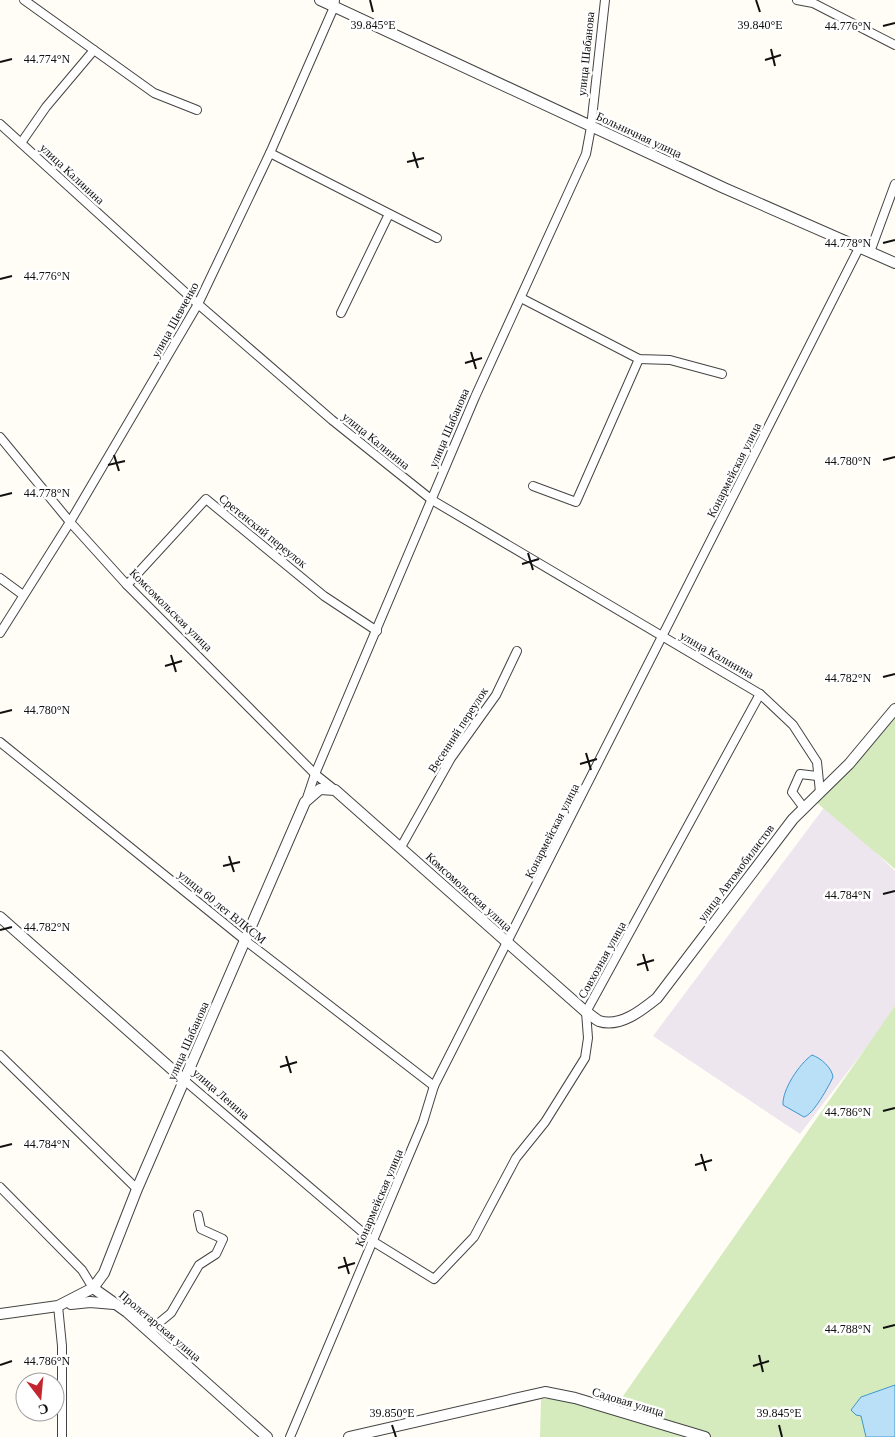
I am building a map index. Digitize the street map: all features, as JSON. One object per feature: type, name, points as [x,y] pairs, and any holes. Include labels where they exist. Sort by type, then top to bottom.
[{"type":"street","points":[[24,0],[154,93],[197,110]]},
{"type":"street","name":"Больничная улица","points":[[320,0],[335,3],[591,127],[895,263]]},
{"type":"street","name":"улица Шабанова","points":[[93,1288],[104,1272],[137,1189],[246,941],[475,397],[586,154],[591,127],[605,0]]},
{"type":"street","points":[[797,0],[812,3],[895,45]]},
{"type":"street","name":"улица Шевченко","points":[[0,634],[70,522],[198,304],[270,153],[335,3]]},
{"type":"street","points":[[21,142],[46,107],[94,50]]},
{"type":"street","name":"улица Калинина","points":[[0,124],[198,304],[332,420],[432,500],[760,694],[793,725],[817,762],[820,792]]},
{"type":"street","points":[[270,153],[437,238]]},
{"type":"street","points":[[870,252],[895,184]]},
{"type":"street","points":[[341,313],[389,214]]},
{"type":"street","name":"Конармейская улица","points":[[290,1437],[424,1122],[434,1086],[859,248]]},
{"type":"street","points":[[521,298],[639,359],[670,360],[722,374]]},
{"type":"street","points":[[533,486],[576,502],[639,359]]},
{"type":"street","name":"Комсомольская улица","points":[[0,437],[70,522],[127,585],[316,774],[586,1012]]},
{"type":"street","name":"Сретенский переулок","points":[[127,585],[206,499],[324,596],[377,632]]},
{"type":"street","points":[[0,578],[23,595]]},
{"type":"street","name":"Весенний переулок","points":[[401,847],[451,758],[496,695],[517,651]]},
{"type":"street","name":"Совхозная улица","points":[[434,1279],[474,1237],[516,1158],[545,1122],[585,1058],[588,1038],[586,1012],[760,694]]},
{"type":"street","name":"улица Автомобилистов","points":[[586,1012],[599,1021],[623,1020],[638,1013],[657,998],[792,820],[849,764],[895,709]]},
{"type":"street","name":"улица 60 лет ВЛКСМ","points":[[0,742],[246,941],[434,1086]]},
{"type":"street","points":[[804,808],[792,792],[800,774],[817,776]]},
{"type":"street","name":"улица Шабанова","points":[[305,802],[320,789],[335,790]]},
{"type":"street","name":"улица Ленина","points":[[0,917],[184,1080],[374,1242],[434,1279]]},
{"type":"street","points":[[0,1055],[137,1189]]},
{"type":"street","name":"Пролетарская улица","points":[[0,1187],[82,1270],[93,1288],[119,1306],[149,1331],[267,1437]]},
{"type":"street","points":[[149,1331],[171,1313],[199,1265],[216,1254],[223,1239],[201,1229],[198,1215]]},
{"type":"street","points":[[104,1272],[106,1289],[119,1306]]},
{"type":"street","points":[[58,1306],[93,1288]]},
{"type":"street","points":[[0,1314],[90,1302],[119,1306]]},
{"type":"street","points":[[58,1306],[62,1346],[62,1437]]},
{"type":"street","name":"Садовая улица","points":[[349,1437],[544,1392],[575,1398],[705,1437]]},
{"type":"shaded area","points":[[826,805],[895,871],[895,1010],[800,1134],[653,1036]]},
{"type":"green space","points":[[895,713],[895,869],[816,802]]},
{"type":"green space","points":[[895,1006],[895,1437],[706,1437],[614,1409]]},
{"type":"green space","points":[[541,1399],[567,1399],[695,1437],[540,1437]]},
{"type":"water","points":[[812,1055],[826,1064],[831,1070],[833,1077],[816,1106],[804,1117],[783,1105],[783,1099],[792,1078],[802,1064]]},
{"type":"water","points":[[895,1385],[895,1437],[866,1437],[861,1416],[856,1415],[851,1410],[861,1397]]}]
